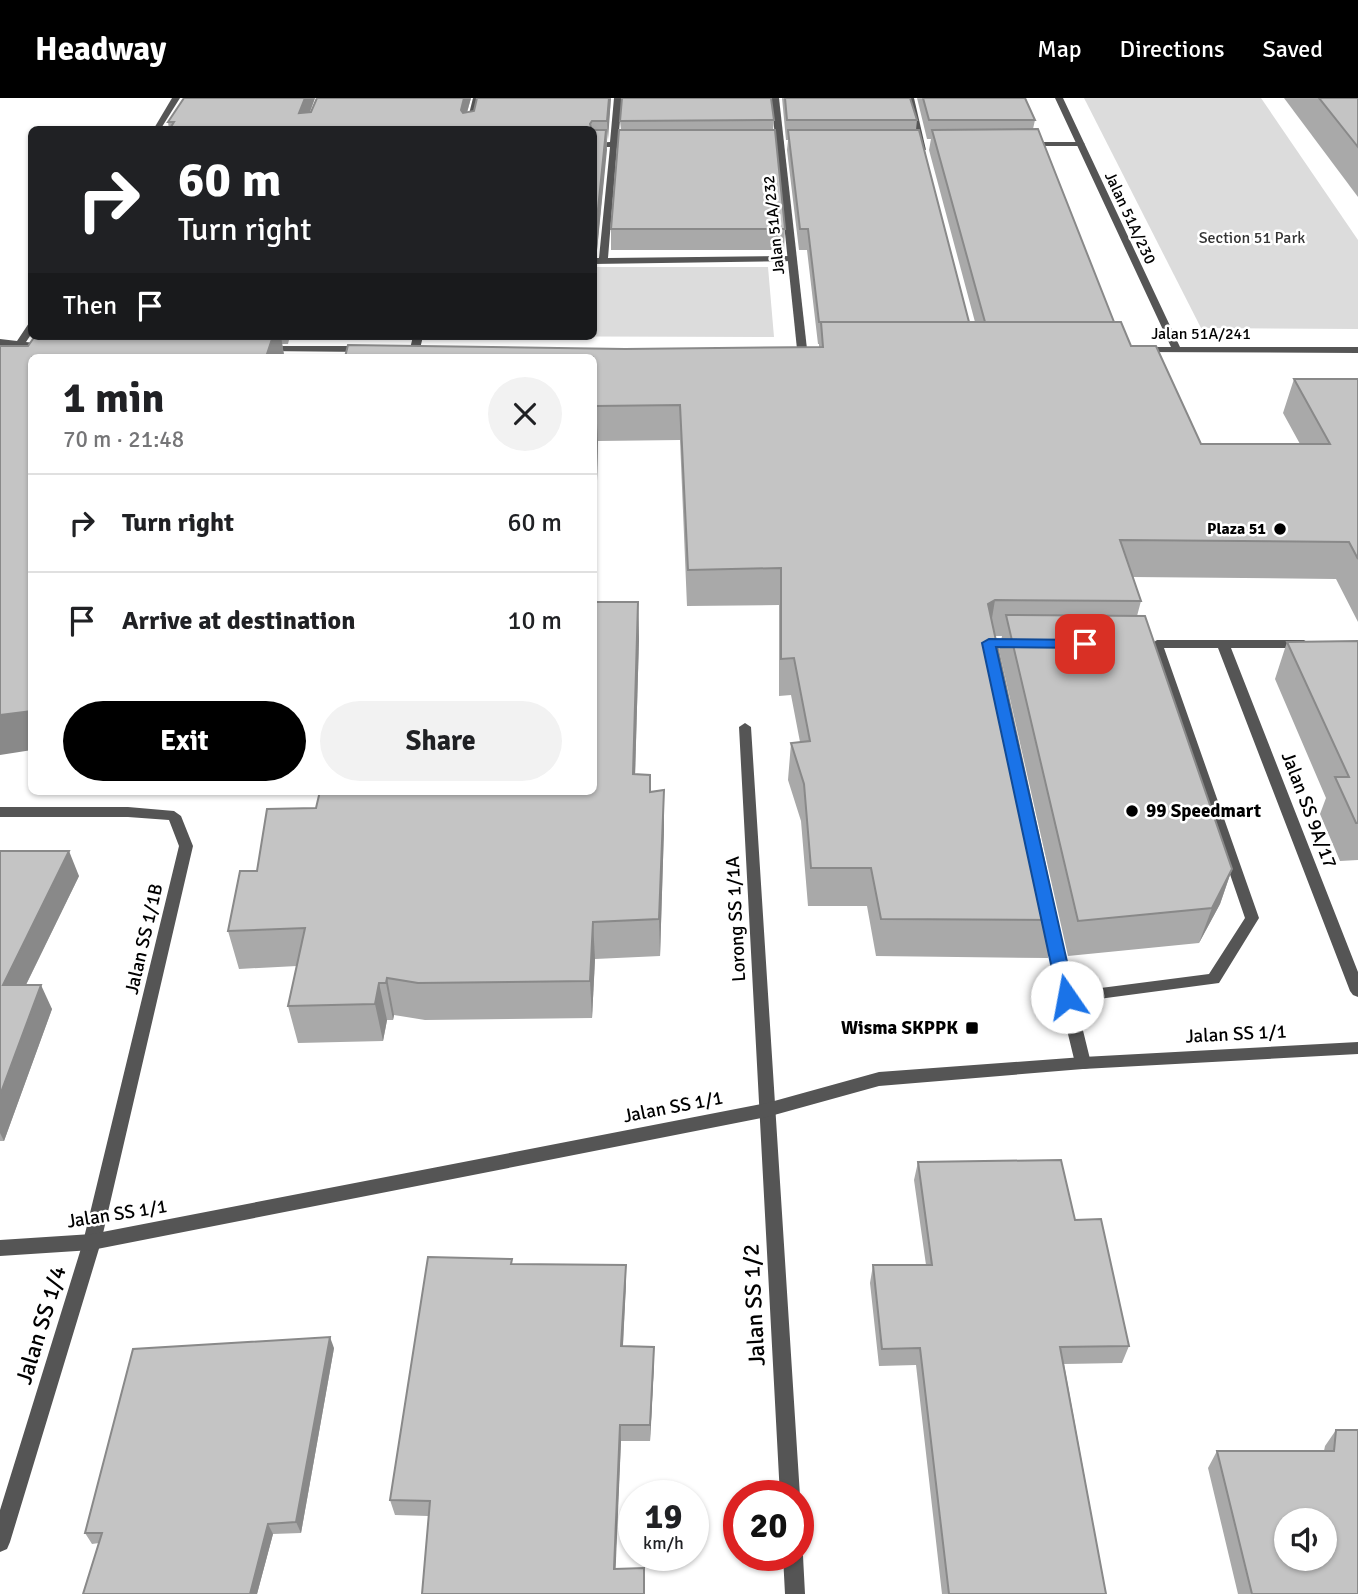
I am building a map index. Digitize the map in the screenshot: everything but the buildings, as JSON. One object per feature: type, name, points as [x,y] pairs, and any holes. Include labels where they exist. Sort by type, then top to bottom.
[{"type":"street","points":[[158,126],[176,98]]},
{"type":"street","points":[[470,126],[477,98]]},
{"type":"street","points":[[618,98],[598,261],[792,259]]},
{"type":"street","name":"Jalan 51A/232","points":[[775,98],[802,349]]},
{"type":"street","points":[[910,98],[925,156]]},
{"type":"street","name":"Jalan 51A/230","points":[[1059,98],[1177,350]]},
{"type":"street","points":[[909,144],[935,144]]},
{"type":"street","points":[[1015,144],[1081,144]]},
{"type":"street","points":[[597,145],[641,145]]},
{"type":"street","points":[[766,145],[793,145]]},
{"type":"street","points":[[19,345],[28,331]]},
{"type":"street","points":[[415,349],[417,340]]},
{"type":"street","points":[[0,342],[64,349]]},
{"type":"street","points":[[251,349],[374,349]]},
{"type":"street","points":[[401,349],[429,349]]},
{"type":"street","points":[[788,349],[815,349]]},
{"type":"street","name":"Jalan 51A/241","points":[[1123,350],[1358,350]]},
{"type":"street","points":[[1067,997],[1214,979],[1252,918],[1151,644],[1318,644]]},
{"type":"street","name":"Jalan SS 9A/17","points":[[1223,644],[1358,991]]},
{"type":"street","name":"Lorong SS 1/1A","points":[[745,727],[766,1110]]},
{"type":"street","name":"Jalan SS 1/1B","points":[[0,812],[128,812],[174,816],[186,846],[92,1242]]},
{"type":"street","points":[[1046,902],[1083,1063]]},
{"type":"street","name":"Jalan SS 1/1","points":[[0,1248],[92,1242],[766,1110],[879,1079],[1083,1063],[1358,1048]]},
{"type":"street","name":"Jalan SS 1/2","points":[[766,1110],[789,1480]]},
{"type":"street","name":"Jalan SS 1/4","points":[[0,1542],[92,1242]]},
{"type":"street","points":[[794,1571],[795,1594]]},
{"type":"green space","name":"Section 51 Park","points":[[1084,98],[1261,98],[1358,240],[1358,329],[1201,328]]},
{"type":"green space","points":[[597,267],[768,267],[774,337],[597,336]]},
{"type":"place","name":"Plaza 51","points":[[1280,529]]},
{"type":"place","name":"99 Speedmart","points":[[1132,811]]},
{"type":"place","name":"Wisma SKPPK","points":[[972,1028]]},
{"type":"route","points":[[1067,997],[989,643],[1085,644]]}]
